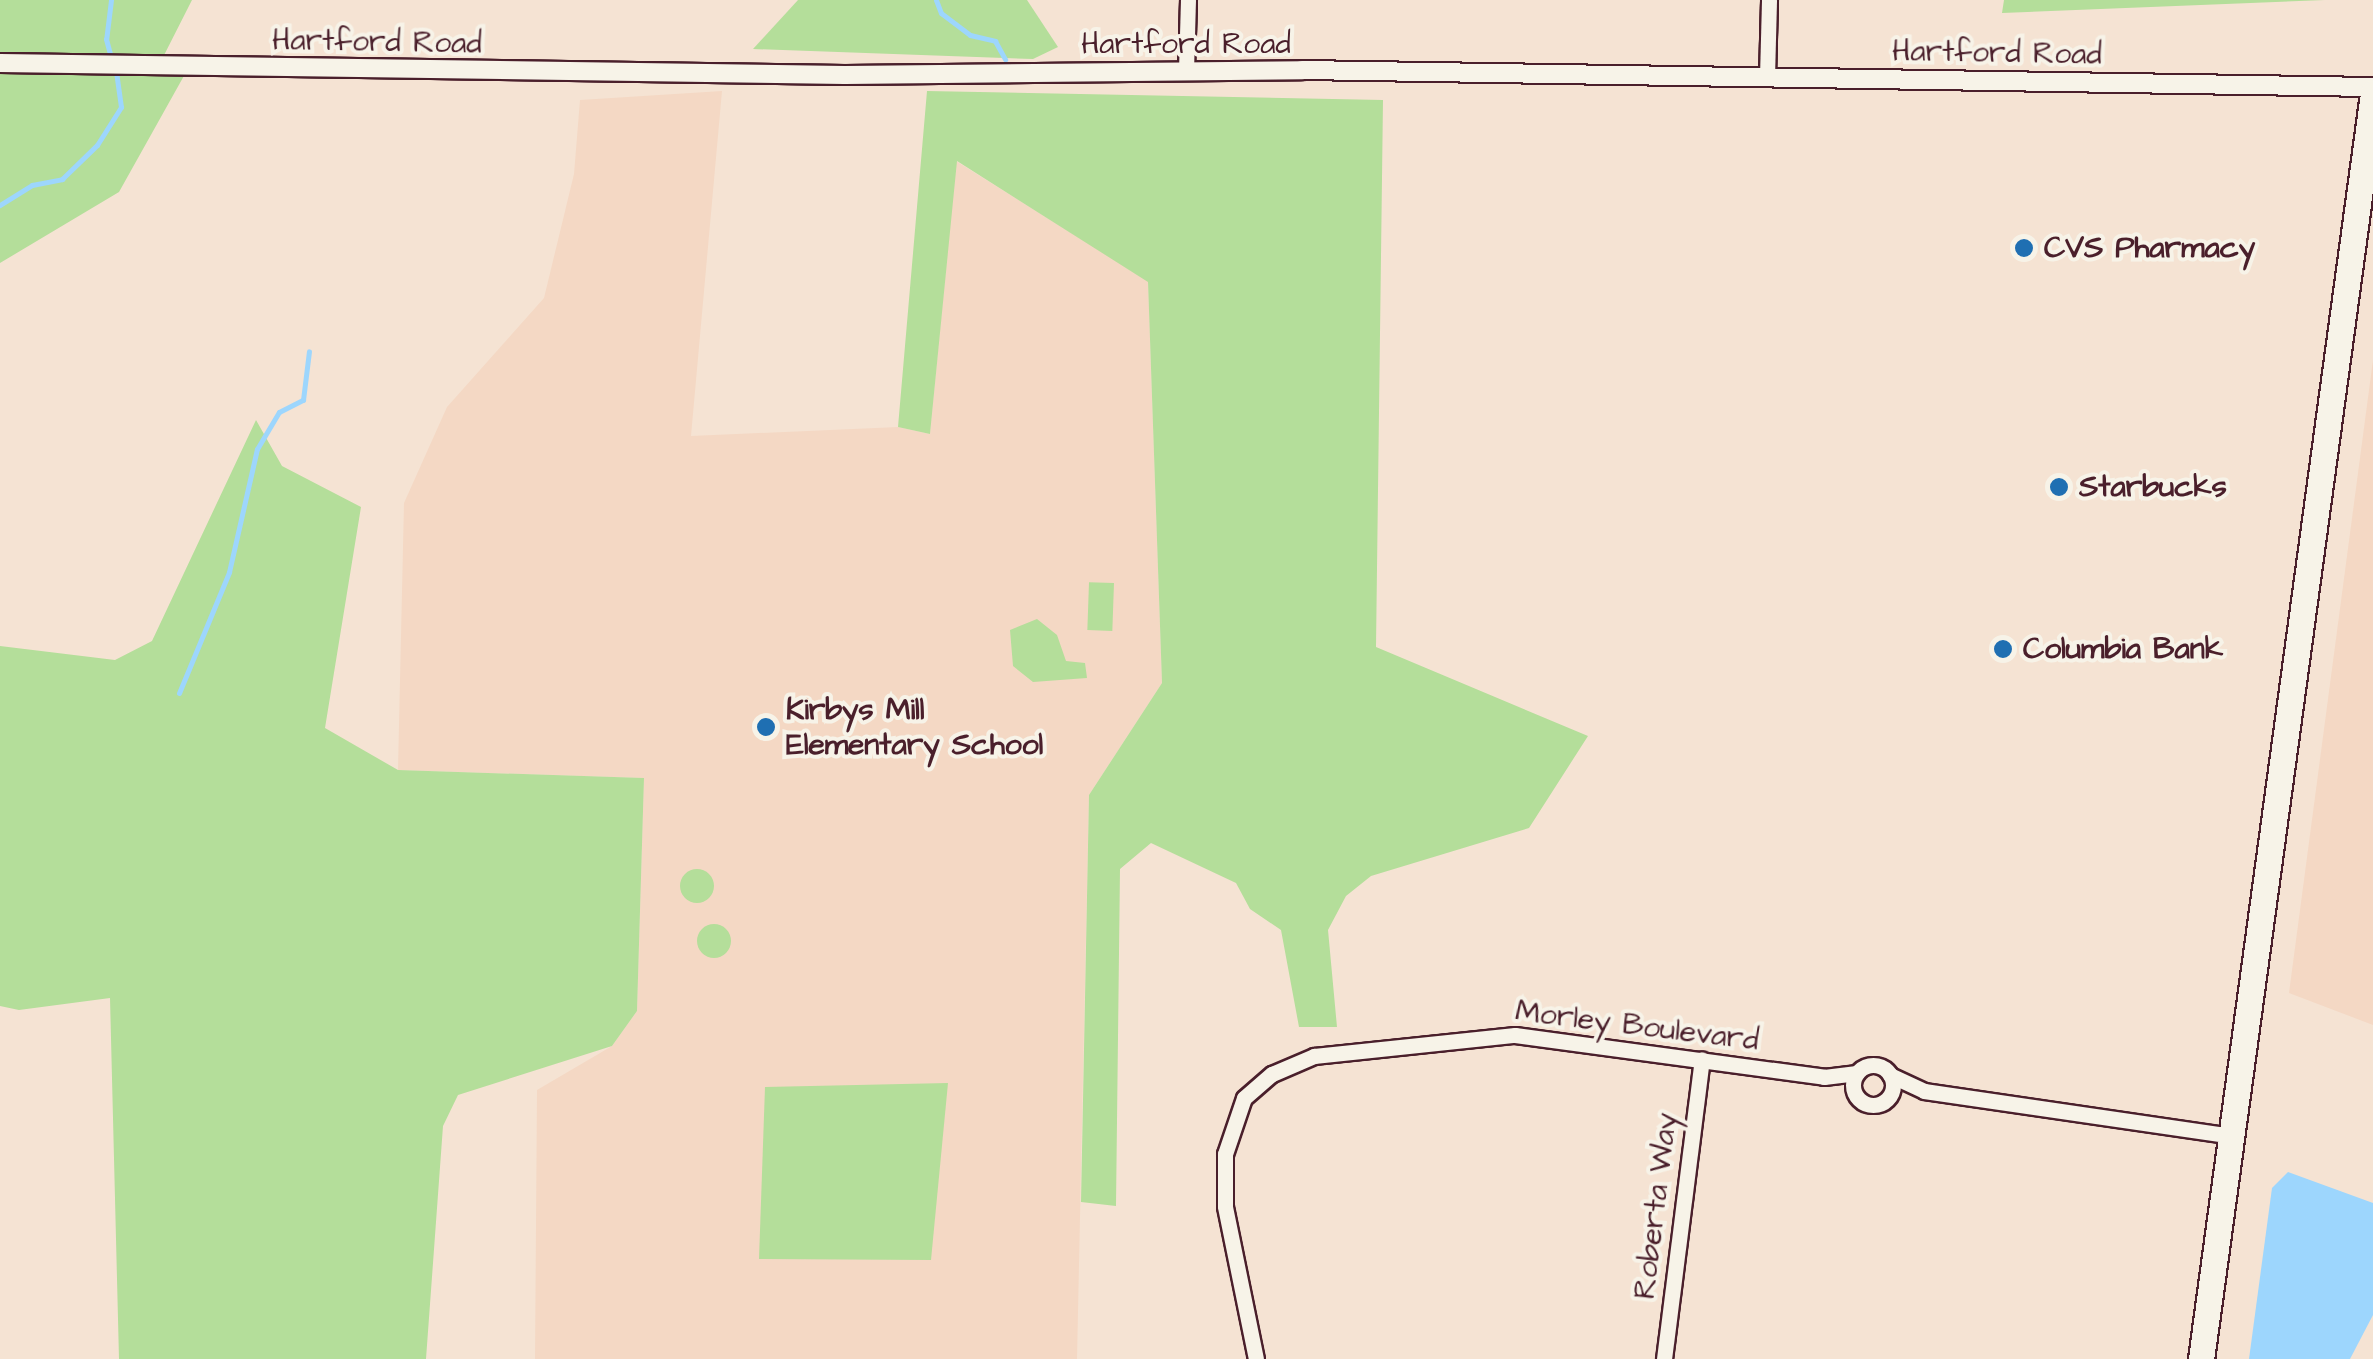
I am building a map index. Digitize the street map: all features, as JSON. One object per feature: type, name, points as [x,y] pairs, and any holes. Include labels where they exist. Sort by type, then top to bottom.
[{"type":"highway","points":[[2201,1359],[2373,90]]},
{"type":"street","points":[[1186,71],[1188,0]]},
{"type":"street","points":[[1767,77],[1769,0]]},
{"type":"street","name":"Hartford Road","points":[[0,63],[808,75],[1186,71],[1767,77],[2373,90]]},
{"type":"street","name":"Morley Boulevard","points":[[1256,1359],[1226,1206],[1225,1154],[1244,1098],[1272,1074],[1314,1056],[1515,1035],[1824,1078],[1857,1073]]},
{"type":"street","name":"Roberta Way","points":[[1664,1359],[1702,1060]]},
{"type":"street","points":[[1924,1091],[1872,1065],[1857,1073],[1856,1095],[1869,1104],[1889,1096],[1924,1091],[2232,1136]]},
{"type":"street","points":[[1889,1096],[1890,1075]]},
{"type":"street","name":"Morley Boulevard","points":[[1824,1078],[1856,1095]]},
{"type":"shaded area","name":"Kirbys Mill Elementary School","points":[[722,91],[691,436],[898,427],[930,434],[956,161],[1148,281],[1162,683],[1089,795],[1077,1359],[535,1359],[537,1090],[612,1046],[637,1011],[644,778],[398,770],[404,503],[447,407],[544,298],[574,174],[580,100]]},
{"type":"shaded area","points":[[2373,360],[2373,1025],[2289,993]]},
{"type":"green space","points":[[0,0],[192,0],[155,73],[185,74],[119,192],[0,263]]},
{"type":"green space","points":[[798,0],[1027,0],[1058,47],[1033,59],[753,49]]},
{"type":"green space","points":[[2004,0],[2325,0],[2002,13]]},
{"type":"green space","points":[[927,91],[1383,100],[1376,647],[1588,736],[1529,828],[1371,876],[1346,896],[1328,930],[1337,1027],[1299,1027],[1281,930],[1250,909],[1236,883],[1151,843],[1120,869],[1116,1206],[1081,1202],[1089,795],[1162,683],[1148,282],[957,161],[930,434],[898,427]]},
{"type":"green space","points":[[256,420],[282,466],[361,507],[325,728],[398,770],[644,778],[637,1011],[612,1046],[458,1095],[443,1126],[426,1359],[119,1359],[110,998],[19,1010],[0,1006],[0,646],[115,660],[152,641]]},
{"type":"green space","points":[[1089,582],[1114,583],[1112,631],[1087,630]]},
{"type":"green space","points":[[1037,619],[1057,635],[1066,661],[1085,663],[1087,678],[1033,682],[1013,666],[1010,630]]},
{"type":"green space","points":[[697,869],[709,874],[714,886],[709,898],[697,903],[685,898],[680,886],[685,874]]},
{"type":"green space","points":[[714,924],[726,929],[731,941],[726,953],[714,958],[702,953],[697,941],[702,929]]},
{"type":"green space","points":[[948,1083],[931,1260],[759,1259],[765,1087]]},
{"type":"water","points":[[2288,1172],[2373,1203],[2373,1315],[2350,1359],[2249,1359],[2272,1188]]},
{"type":"waterway","points":[[111,0],[106,39],[112,61]]},
{"type":"waterway","points":[[936,0],[941,13],[970,35],[995,41],[1005,59]]},
{"type":"waterway","points":[[0,205],[32,185],[62,179],[97,145],[121,107],[116,71]]},
{"type":"waterway","points":[[179,693],[229,572],[257,449],[279,412],[303,400],[309,351]]},
{"type":"place","name":"CVS Pharmacy","points":[[2024,248]]},
{"type":"place","name":"Starbucks","points":[[2059,487]]},
{"type":"place","name":"Columbia Bank","points":[[2003,649]]},
{"type":"place","name":"Kirbys Mill Elementary School","points":[[766,727]]}]
